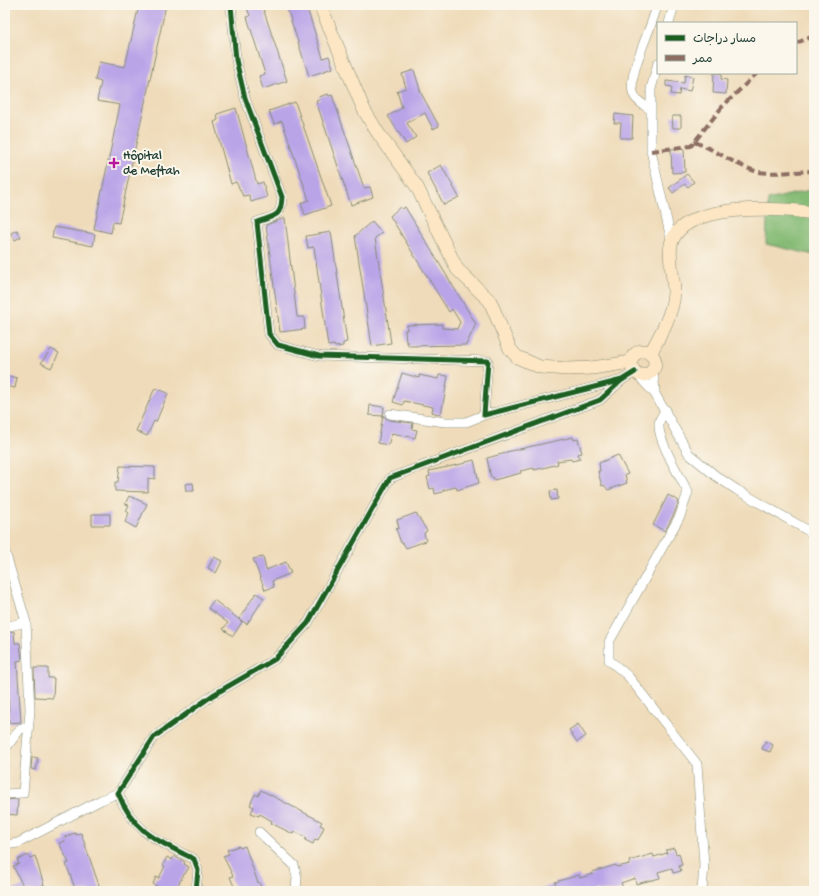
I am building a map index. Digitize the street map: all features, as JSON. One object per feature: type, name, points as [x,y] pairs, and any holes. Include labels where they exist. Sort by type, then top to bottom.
[{"type":"main road","points":[[320,5],[364,110],[378,133],[417,187],[457,269],[490,302],[510,349],[517,357],[540,367],[568,369],[634,369],[645,375],[653,368],[654,361],[650,354],[640,352],[634,356],[634,369]]},
{"type":"main road","points":[[650,354],[667,319],[673,301],[673,281],[670,253],[672,242],[677,233],[684,226],[697,218],[706,215],[761,210],[814,213]]},
{"type":"street","points":[[230,5],[236,60],[245,98],[282,197],[282,210],[279,214],[257,222],[269,334],[278,345],[319,356],[488,361],[484,415]]},
{"type":"street","points":[[651,110],[636,99],[632,85],[635,69],[650,31],[657,5]]},
{"type":"street","points":[[669,22],[674,5]]},
{"type":"street","points":[[657,67],[651,89],[651,151],[672,242]]},
{"type":"street","points":[[653,368],[655,394]]},
{"type":"street","points":[[5,845],[18,843],[100,800],[118,793],[154,737],[213,695],[275,659],[308,623],[390,478],[600,400],[634,369],[666,410],[689,454],[716,476],[737,490],[814,534]]},
{"type":"street","points":[[390,414],[445,422],[466,422],[484,415],[622,380]]},
{"type":"street","points":[[666,410],[660,418],[659,430],[665,448],[688,492],[680,516],[609,642],[609,660],[628,676],[698,764],[704,865],[702,891]]},
{"type":"street","points":[[5,552],[26,622],[30,702],[23,793],[5,794]]},
{"type":"street","points":[[5,627],[26,622]]},
{"type":"street","points":[[5,749],[21,728],[28,728]]},
{"type":"street","points":[[118,793],[124,808],[137,826],[154,839],[194,859],[198,870],[196,891]]},
{"type":"street","points":[[259,832],[294,865],[297,877],[296,891]]},
{"type":"green space","points":[[814,189],[814,255],[766,244],[768,200]]},
{"type":"building","points":[[139,5],[166,5],[119,223],[113,222],[111,233],[94,229],[120,105],[97,101],[101,82],[95,80],[99,62],[125,67]]},
{"type":"building","points":[[246,5],[262,5],[287,81],[263,89],[259,76],[265,74],[247,17],[250,16]]},
{"type":"building","points":[[290,5],[306,5],[323,58],[329,56],[333,68],[309,76],[287,8],[291,7]]},
{"type":"building","points":[[414,70],[421,93],[439,126],[433,129],[425,113],[407,123],[416,137],[406,144],[388,116],[402,108],[397,91],[406,88],[402,74]]},
{"type":"building","points":[[714,74],[722,74],[721,79],[727,80],[726,94],[713,93]]},
{"type":"building","points":[[685,75],[693,77],[690,91],[680,89],[679,95],[671,94],[672,87],[666,86],[666,81],[684,83]]},
{"type":"building","points":[[328,94],[329,96],[332,95],[364,188],[370,187],[373,197],[351,205],[316,101],[320,100],[319,97]]},
{"type":"building","points":[[295,102],[331,206],[305,215],[301,203],[309,200],[282,121],[274,124],[269,111]]},
{"type":"building","points":[[236,108],[257,184],[263,182],[267,197],[251,202],[249,195],[243,196],[236,182],[231,184],[214,122],[218,120],[217,114]]},
{"type":"building","points":[[615,114],[633,116],[632,138],[620,138],[621,123],[614,123]]},
{"type":"building","points":[[672,116],[681,116],[681,128],[673,128]]},
{"type":"building","points":[[684,148],[685,172],[672,173],[671,149]]},
{"type":"building","points":[[441,165],[459,197],[444,205],[427,173]]},
{"type":"building","points":[[687,174],[694,182],[688,187],[685,184],[673,193],[669,188]]},
{"type":"building","points":[[400,207],[402,209],[405,207],[476,324],[466,345],[408,346],[408,342],[406,342],[405,330],[407,330],[407,325],[442,324],[442,328],[457,329],[460,322],[452,309],[449,312],[390,216]]},
{"type":"building","points":[[285,218],[297,317],[304,317],[305,329],[280,332],[266,225]]},
{"type":"building","points":[[372,221],[382,233],[375,238],[391,343],[372,346],[355,236]]},
{"type":"building","points":[[54,227],[95,234],[93,246],[52,238]]},
{"type":"building","points":[[17,230],[21,237],[15,240],[11,233]]},
{"type":"building","points":[[331,232],[347,342],[343,343],[343,346],[335,347],[334,345],[328,346],[314,247],[308,248],[306,236]]},
{"type":"building","points":[[51,349],[59,353],[51,368],[41,363]]},
{"type":"building","points":[[402,373],[419,378],[419,375],[438,379],[439,375],[448,376],[441,415],[432,412],[433,407],[404,401],[403,405],[393,402]]},
{"type":"building","points":[[5,375],[17,378],[15,388],[5,386]]},
{"type":"building","points":[[155,388],[168,393],[156,422],[154,421],[147,436],[136,431]]},
{"type":"building","points":[[370,405],[384,407],[383,416],[369,415]]},
{"type":"building","points":[[383,416],[389,420],[413,423],[412,429],[417,430],[415,438],[392,433],[388,445],[378,443]]},
{"type":"building","points":[[573,437],[574,440],[578,439],[582,453],[578,454],[580,459],[572,461],[571,459],[557,461],[558,464],[543,468],[520,471],[521,473],[494,480],[493,477],[491,478],[487,458],[506,452]]},
{"type":"building","points":[[618,455],[628,474],[625,475],[627,483],[608,490],[604,485],[602,486],[598,471],[600,471],[599,463]]},
{"type":"building","points":[[474,460],[479,483],[457,490],[456,487],[443,490],[443,492],[435,494],[434,488],[430,489],[427,477],[430,476],[429,471]]},
{"type":"building","points":[[120,466],[155,467],[155,479],[148,478],[148,492],[115,491],[115,482],[118,482]]},
{"type":"building","points":[[193,483],[194,491],[186,491],[185,484]]},
{"type":"building","points":[[557,490],[558,499],[551,500],[550,491]]},
{"type":"building","points":[[668,495],[679,501],[665,531],[653,525]]},
{"type":"building","points":[[129,496],[147,504],[136,528],[125,522],[129,513],[126,511],[129,505],[125,504]]},
{"type":"building","points":[[416,513],[427,531],[424,533],[426,541],[406,548],[403,543],[401,543],[396,529],[399,528],[397,520]]},
{"type":"building","points":[[92,514],[110,514],[110,525],[92,525]]},
{"type":"building","points":[[214,557],[222,561],[216,573],[208,568]]},
{"type":"building","points":[[263,557],[266,570],[286,562],[291,573],[272,581],[274,587],[265,590],[253,559]]},
{"type":"building","points":[[256,593],[264,598],[247,624],[239,619]]},
{"type":"building","points":[[214,600],[242,622],[233,636],[223,629],[228,623],[208,608]]},
{"type":"building","points":[[14,631],[15,643],[20,643],[22,660],[17,661],[21,722],[9,723],[8,674],[5,675],[5,633]]},
{"type":"building","points":[[34,668],[48,668],[48,678],[54,678],[53,698],[35,697]]},
{"type":"building","points":[[578,724],[586,736],[577,742],[569,730]]},
{"type":"building","points":[[766,741],[773,745],[770,752],[762,749]]},
{"type":"building","points":[[32,757],[38,758],[36,770],[31,769]]},
{"type":"building","points":[[261,790],[322,822],[320,825],[324,827],[318,840],[315,839],[313,844],[305,840],[307,838],[294,831],[293,834],[271,823],[272,821],[260,814],[259,816],[251,813],[254,807],[250,805],[255,794],[258,796]]},
{"type":"building","points":[[18,799],[17,815],[5,814],[5,800]]},
{"type":"building","points":[[75,833],[76,835],[81,833],[101,891],[76,891],[66,864],[69,863],[59,843],[65,841],[64,837]]},
{"type":"building","points":[[239,846],[240,848],[245,846],[262,891],[236,891],[230,877],[233,876],[223,856],[229,854],[227,850]]},
{"type":"building","points":[[674,848],[676,854],[679,853],[682,865],[679,866],[681,871],[673,873],[672,868],[658,872],[660,878],[636,884],[635,878],[621,883],[623,888],[613,891],[598,891],[598,889],[592,891],[539,891],[539,889],[556,884],[555,882],[579,875],[580,878],[593,874],[592,872],[616,865],[617,867],[630,864],[629,861],[653,854],[654,857],[667,853],[666,850]]},
{"type":"building","points":[[28,855],[30,858],[35,856],[44,885],[41,886],[43,891],[10,891],[23,886],[13,866],[19,864],[17,860]]},
{"type":"building","points":[[174,856],[185,862],[184,864],[189,867],[175,891],[155,891],[158,887],[153,884],[156,877],[159,878],[165,866],[163,865],[167,857],[172,860]]},
{"type":"marked path","points":[[797,43],[814,36]]},
{"type":"marked path","points":[[651,151],[691,146],[722,107],[756,74]]},
{"type":"marked path","points":[[694,142],[755,171],[775,173],[814,171]]},
{"type":"cycle path","points":[[231,5],[236,60],[245,98],[282,197],[280,209],[276,215],[257,222],[269,334],[278,345],[319,356],[488,361],[484,415],[622,380],[635,372]]},
{"type":"cycle path","points":[[196,891],[198,870],[194,859],[169,847],[148,834],[132,818],[124,807],[118,793],[154,737],[213,695],[275,659],[308,623],[390,478],[600,400],[622,380]]},
{"type":"place","name":"Hôpital de Meftah","points":[[114,163]]}]
